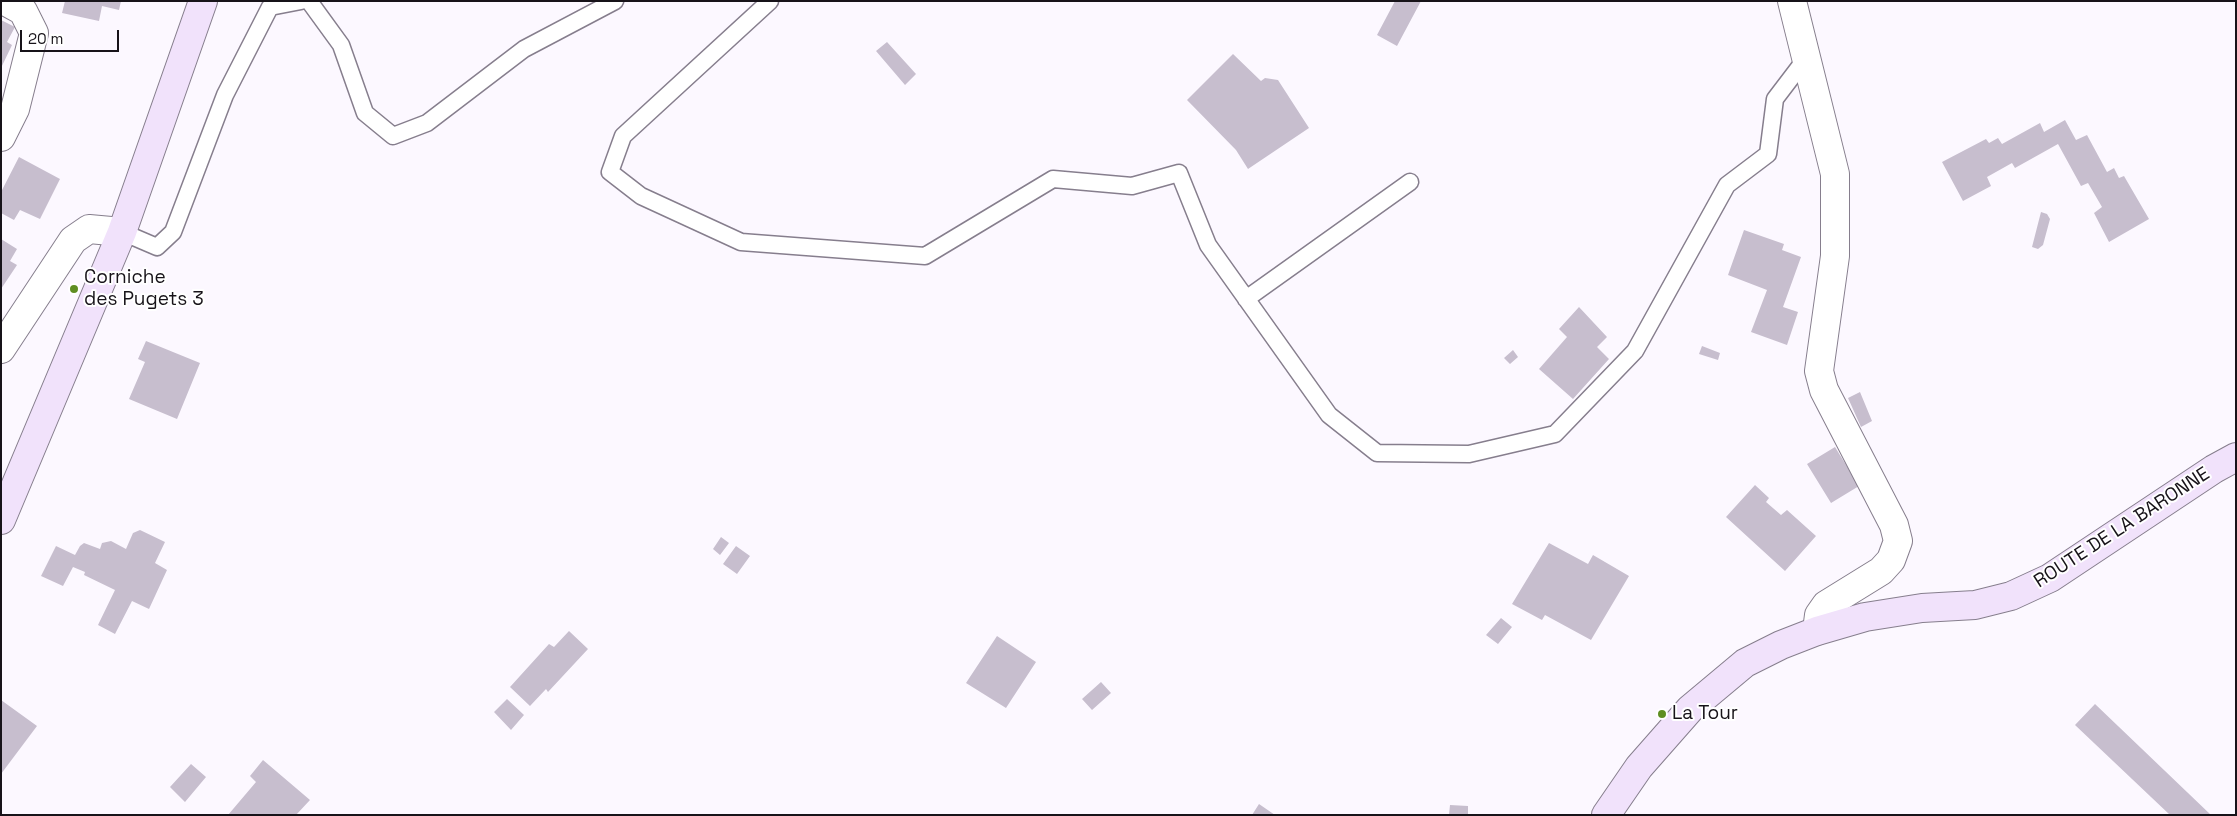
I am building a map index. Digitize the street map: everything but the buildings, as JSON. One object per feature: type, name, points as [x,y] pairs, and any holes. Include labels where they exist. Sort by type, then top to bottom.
[{"type":"main road","points":[[1,520],[122,232],[203,1]]},
{"type":"main road","name":"ROUTE DE LA BARONNE","points":[[1606,815],[1639,767],[1690,709],[1745,663],[1781,645],[1817,631],[1865,617],[1922,608],[1975,605],[2011,596],[2050,578],[2214,469],[2236,457]]},
{"type":"street","points":[[1,137],[15,109],[34,33],[23,11],[5,1]]},
{"type":"street","points":[[1792,1],[1835,174],[1835,256],[1819,371],[1824,390],[1894,525],[1898,542],[1891,560],[1882,571],[1826,605],[1819,615],[1817,631]]},
{"type":"street","points":[[1,349],[73,240],[89,229],[122,232]]},
{"type":"lane","points":[[122,232],[157,247],[173,232],[225,95],[270,7],[301,1]]},
{"type":"lane","points":[[309,1],[341,45],[365,113],[393,136],[427,123],[524,50],[616,1]]},
{"type":"lane","points":[[770,1],[623,136],[610,172],[641,196],[742,242],[925,256],[1053,179],[1132,186],[1179,173],[1208,245],[1246,299],[1329,415],[1377,453],[1469,454],[1555,434],[1634,351],[1728,185],[1768,154],[1775,99],[1807,57]]},
{"type":"lane","points":[[1246,299],[1410,182]]},
{"type":"place","name":"Corniche des Pugets 3","points":[[74,289]]},
{"type":"place","name":"La Tour","points":[[1662,714]]}]
